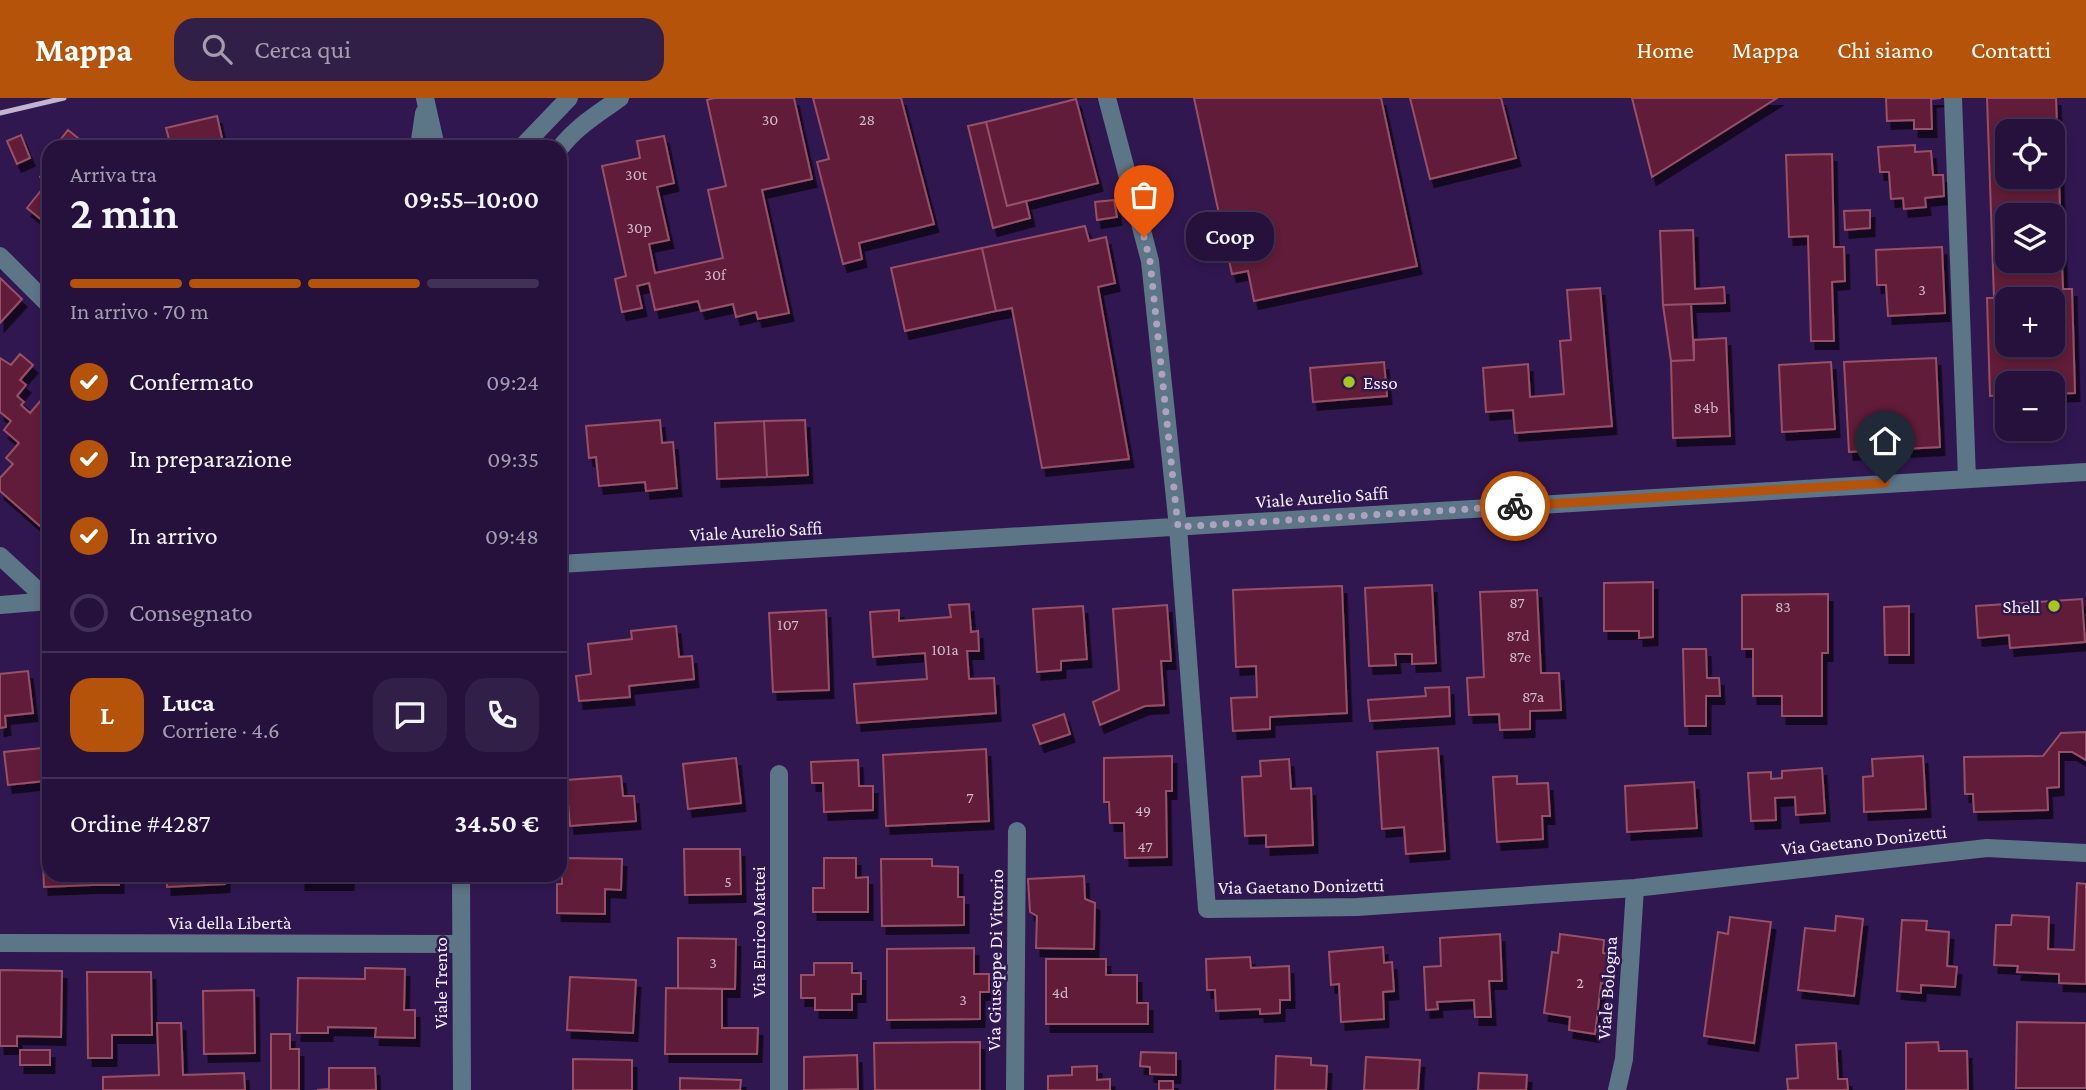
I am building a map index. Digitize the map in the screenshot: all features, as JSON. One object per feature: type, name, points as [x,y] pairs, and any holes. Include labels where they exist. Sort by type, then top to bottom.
[{"type":"street","points":[[529,140],[569,98]]},
{"type":"street","points":[[566,140],[590,117],[620,98]]},
{"type":"street","name":"Via Gaetano Donizetti","points":[[1107,98],[1150,261],[1178,527],[1208,909],[1357,907],[1635,888],[1987,848],[2086,853]]},
{"type":"street","points":[[1953,98],[1967,478]]},
{"type":"street","points":[[420,140],[425,100]]},
{"type":"street","points":[[425,100],[434,140]]},
{"type":"street","points":[[0,256],[42,298]]},
{"type":"street","name":"Viale Aurelio Saffi","points":[[567,564],[2086,472]]},
{"type":"street","points":[[0,556],[42,595]]},
{"type":"street","points":[[0,605],[42,602]]},
{"type":"street","name":"Via Enrico Mattei","points":[[779,774],[779,1090]]},
{"type":"street","name":"Via Giuseppe Di Vittorio","points":[[1015,1090],[1017,831]]},
{"type":"street","name":"Viale Trento","points":[[461,882],[462,1090]]},
{"type":"street","name":"Viale Bologna","points":[[1617,1090],[1624,1059],[1635,888]]},
{"type":"street","name":"Via della Libertà","points":[[0,943],[461,944]]},
{"type":"building","points":[[794,98],[812,179],[762,190],[789,313],[758,319],[756,312],[736,317],[733,304],[701,311],[698,301],[655,310],[649,283],[637,286],[642,308],[622,312],[615,279],[626,276],[602,166],[640,158],[637,141],[664,136],[674,183],[657,187],[669,240],[649,244],[655,273],[723,258],[708,190],[726,186],[707,100]]},
{"type":"building","points":[[813,98],[901,98],[934,224],[859,243],[862,259],[843,264],[817,162],[829,159]]},
{"type":"building","points":[[1194,98],[1381,98],[1417,266],[1254,301],[1248,271],[1232,274]]},
{"type":"building","points":[[1410,98],[1501,98],[1516,158],[1430,179]]},
{"type":"building","points":[[1632,98],[1777,98],[1652,177]]},
{"type":"building","points":[[1886,98],[1941,98],[1931,99],[1932,129],[1914,129],[1914,120],[1887,121]]},
{"type":"building","points":[[1987,98],[2056,98],[2057,119],[1995,119],[1995,189],[2059,189],[2060,203],[1995,203],[1995,273],[2062,273],[2063,287],[1995,287],[1995,357],[2065,357],[2065,289],[2072,289],[2075,393],[2065,393],[2065,371],[1995,371],[1995,396],[1990,396],[1987,298],[1994,298]]},
{"type":"building","points":[[1076,99],[1098,183],[1007,206],[986,122]]},
{"type":"building","points":[[217,116],[222,140],[169,140],[166,128]]},
{"type":"building","points":[[986,122],[1007,206],[1026,201],[1030,218],[993,228],[968,126]]},
{"type":"building","points":[[68,130],[80,140],[60,140]]},
{"type":"building","points":[[21,135],[30,158],[17,164],[7,141]]},
{"type":"building","points":[[1915,145],[1915,152],[1931,151],[1933,175],[1943,175],[1944,196],[1925,198],[1926,207],[1904,209],[1903,198],[1891,199],[1889,172],[1880,172],[1878,147]]},
{"type":"building","points":[[1832,154],[1834,247],[1844,247],[1845,281],[1832,282],[1834,341],[1811,341],[1808,236],[1789,237],[1786,155]]},
{"type":"building","points":[[42,189],[42,220],[27,208]]},
{"type":"building","points":[[1114,200],[1117,217],[1097,220],[1095,202]]},
{"type":"building","points":[[1870,210],[1870,228],[1845,230],[1844,211]]},
{"type":"building","points":[[1085,226],[1089,241],[1106,237],[1115,283],[1098,287],[1129,459],[1042,468],[1012,308],[996,311],[982,248]]},
{"type":"building","points":[[1693,230],[1695,289],[1724,287],[1725,303],[1663,305],[1660,231]]},
{"type":"building","points":[[1942,247],[1945,313],[1888,316],[1886,285],[1877,285],[1876,250]]},
{"type":"building","points":[[982,248],[996,311],[905,331],[891,268]]},
{"type":"building","points":[[0,278],[22,299],[0,323]]},
{"type":"building","points":[[1600,288],[1612,426],[1515,433],[1513,410],[1486,412],[1483,368],[1528,364],[1530,397],[1564,394],[1560,341],[1571,340],[1567,290]]},
{"type":"building","points":[[1691,304],[1694,360],[1671,361],[1663,305]]},
{"type":"building","points":[[1726,338],[1730,436],[1673,438],[1671,361],[1694,360],[1694,340]]},
{"type":"building","points":[[20,354],[33,365],[20,380],[26,385],[17,396],[24,402],[21,405],[30,413],[42,399],[40,526],[0,491],[0,478],[13,464],[6,458],[19,443],[4,430],[11,421],[0,412],[0,358],[11,365]]},
{"type":"building","points":[[1936,358],[1940,447],[1849,452],[1844,362]]},
{"type":"building","name":"Esso","points":[[1384,362],[1387,396],[1313,402],[1310,368]]},
{"type":"building","points":[[1831,362],[1835,429],[1782,432],[1779,365]]},
{"type":"building","points":[[660,420],[662,443],[673,442],[677,488],[646,491],[645,482],[599,486],[596,457],[589,458],[586,426]]},
{"type":"building","points":[[805,420],[808,475],[767,477],[764,421]]},
{"type":"building","points":[[764,421],[767,477],[717,479],[715,423]]},
{"type":"building","points":[[1653,582],[1653,637],[1639,638],[1639,631],[1604,631],[1604,583]]},
{"type":"building","points":[[1432,585],[1436,663],[1412,664],[1412,654],[1395,654],[1396,665],[1369,666],[1365,588]]},
{"type":"building","points":[[1342,586],[1347,713],[1270,717],[1270,729],[1233,731],[1231,698],[1257,697],[1256,666],[1236,667],[1233,590]]},
{"type":"building","points":[[1537,590],[1541,673],[1559,673],[1561,710],[1530,711],[1530,729],[1500,730],[1499,714],[1469,715],[1467,678],[1484,677],[1480,592]]},
{"type":"building","points":[[1828,594],[1828,653],[1822,653],[1822,716],[1782,716],[1782,696],[1753,696],[1753,649],[1742,649],[1742,595]]},
{"type":"building","points":[[2082,599],[2085,642],[2010,648],[2009,635],[1978,638],[1976,606]]},
{"type":"building","points":[[969,604],[971,632],[978,631],[979,651],[967,651],[969,679],[994,678],[996,713],[857,723],[854,684],[927,679],[925,653],[873,657],[870,612],[899,610],[899,621],[951,617],[949,605]]},
{"type":"building","points":[[1167,605],[1171,661],[1161,661],[1164,705],[1145,706],[1100,725],[1093,702],[1119,690],[1113,609]]},
{"type":"building","points":[[1083,606],[1087,659],[1061,661],[1061,670],[1037,672],[1033,609]]},
{"type":"building","points":[[1909,606],[1909,655],[1885,655],[1884,607]]},
{"type":"building","points":[[826,610],[829,690],[773,692],[769,613]]},
{"type":"building","points":[[676,626],[679,657],[692,656],[694,679],[629,686],[630,697],[579,701],[576,676],[591,674],[588,644],[632,639],[631,631]]},
{"type":"building","points":[[1683,649],[1706,649],[1707,678],[1719,678],[1720,696],[1706,696],[1706,726],[1685,726]]},
{"type":"building","points":[[28,671],[33,713],[5,716],[6,727],[0,728],[0,674]]},
{"type":"building","points":[[1449,687],[1450,716],[1370,721],[1368,700],[1426,696],[1425,688]]},
{"type":"building","points":[[1064,714],[1070,734],[1040,744],[1033,725]]},
{"type":"building","points":[[2086,732],[2086,760],[2072,752],[2059,752],[2059,787],[2047,788],[2048,810],[1974,812],[1973,794],[1965,794],[1964,757],[2043,756],[2061,733]]},
{"type":"building","points":[[42,748],[42,781],[8,785],[4,752]]},
{"type":"building","points":[[1438,748],[1445,851],[1406,854],[1404,827],[1382,829],[1377,752]]},
{"type":"building","points":[[986,749],[989,821],[886,826],[883,755]]},
{"type":"building","points":[[1172,756],[1172,791],[1166,791],[1167,857],[1125,858],[1124,823],[1110,823],[1109,802],[1104,802],[1104,758]]},
{"type":"building","points":[[1923,756],[1926,809],[1864,812],[1863,777],[1873,776],[1872,759]]},
{"type":"building","points":[[736,758],[741,803],[688,809],[683,764]]},
{"type":"building","points":[[1289,759],[1291,789],[1311,788],[1313,845],[1266,847],[1266,835],[1245,836],[1242,777],[1261,776],[1260,761]]},
{"type":"building","points":[[858,760],[859,786],[873,786],[873,810],[824,812],[823,783],[812,783],[811,762]]},
{"type":"building","points":[[1822,768],[1825,813],[1796,815],[1795,797],[1775,798],[1776,820],[1751,821],[1748,773],[1771,772],[1771,779],[1782,778],[1782,771]]},
{"type":"building","points":[[621,776],[623,796],[634,796],[636,821],[570,826],[567,780]]},
{"type":"building","points":[[1517,776],[1517,784],[1548,783],[1550,816],[1542,816],[1543,839],[1497,842],[1493,777]]},
{"type":"building","points":[[1694,782],[1697,828],[1627,832],[1625,786]]},
{"type":"building","points":[[684,849],[740,849],[741,894],[685,895]]},
{"type":"building","points":[[567,858],[622,859],[621,890],[605,889],[605,914],[557,913],[557,884],[567,882]]},
{"type":"building","points":[[824,858],[856,858],[856,878],[868,877],[868,912],[813,912],[813,888],[824,888]]},
{"type":"building","points":[[881,859],[932,859],[932,866],[958,867],[958,897],[964,897],[964,925],[882,926]]},
{"type":"building","points":[[1084,876],[1085,899],[1095,903],[1094,949],[1036,948],[1037,916],[1030,912],[1028,879]]},
{"type":"building","points":[[44,882],[91,882],[91,885],[44,887]]},
{"type":"building","points":[[91,882],[119,882],[119,885],[91,885]]},
{"type":"building","points":[[167,882],[225,882],[225,884],[167,887]]},
{"type":"building","points":[[2077,883],[2086,884],[2086,984],[2059,983],[2059,974],[2017,972],[2018,966],[1994,965],[1996,925],[2011,925],[2012,915],[2049,917],[2048,949],[2074,950]]},
{"type":"building","points":[[1836,916],[1863,919],[1854,996],[1798,990],[1805,928],[1835,931]]},
{"type":"building","points":[[1730,917],[1771,922],[1754,1043],[1704,1036],[1718,932],[1728,934]]},
{"type":"building","points":[[1902,920],[1927,921],[1926,930],[1949,932],[1947,966],[1957,967],[1955,987],[1921,985],[1921,993],[1897,991]]},
{"type":"building","points":[[1500,934],[1502,981],[1489,981],[1491,1017],[1475,1017],[1474,1000],[1437,1002],[1438,1009],[1426,1010],[1424,967],[1441,966],[1440,938]]},
{"type":"building","points":[[1560,934],[1604,940],[1603,953],[1613,955],[1609,984],[1601,983],[1595,1034],[1569,1030],[1570,1017],[1544,1013],[1552,952],[1558,953]]},
{"type":"building","points":[[678,938],[736,939],[735,989],[678,988]]},
{"type":"building","points":[[1383,947],[1384,963],[1392,962],[1394,991],[1383,992],[1384,1019],[1341,1022],[1339,984],[1331,985],[1329,952]]},
{"type":"building","points":[[974,948],[974,974],[989,974],[989,992],[980,992],[980,1019],[887,1020],[887,949]]},
{"type":"building","points":[[1250,957],[1251,968],[1289,966],[1290,1000],[1280,1000],[1280,1013],[1260,1014],[1260,1009],[1216,1011],[1215,990],[1207,990],[1206,959]]},
{"type":"building","points":[[1046,959],[1106,959],[1106,975],[1137,975],[1137,1003],[1148,1003],[1148,1024],[1046,1024]]},
{"type":"building","points":[[814,963],[852,963],[852,973],[861,973],[861,994],[852,994],[852,1010],[815,1010],[815,998],[801,998],[801,975],[814,975]]},
{"type":"building","points":[[365,968],[405,969],[404,1010],[415,1010],[415,1038],[375,1037],[376,1028],[328,1027],[328,1033],[297,1033],[298,978],[365,979]]},
{"type":"building","points":[[0,970],[62,971],[61,1037],[17,1036],[17,1046],[0,1046]]},
{"type":"building","points":[[87,972],[151,972],[152,1035],[112,1035],[112,1058],[88,1058]]},
{"type":"building","points":[[570,977],[636,980],[633,1033],[567,1030]]},
{"type":"building","points":[[666,988],[722,989],[722,1028],[758,1028],[757,1054],[665,1054]]},
{"type":"building","points":[[254,990],[255,1053],[204,1054],[203,991]]},
{"type":"building","points":[[2017,1022],[2086,1023],[2086,1088],[2016,1088]]},
{"type":"building","points":[[157,1023],[181,1023],[183,1075],[244,1073],[245,1090],[103,1090],[103,1077],[159,1075]]},
{"type":"building","points":[[271,1034],[290,1034],[290,1049],[299,1049],[299,1090],[271,1090]]},
{"type":"building","points":[[980,1042],[980,1090],[875,1090],[874,1043]]},
{"type":"building","points":[[1938,1042],[1939,1051],[1967,1051],[1968,1090],[1906,1090],[1906,1043]]},
{"type":"building","points":[[1836,1043],[1838,1079],[1847,1079],[1848,1090],[1788,1090],[1787,1079],[1798,1078],[1796,1045]]},
{"type":"building","points":[[20,1050],[50,1050],[50,1065],[20,1065]]},
{"type":"building","points":[[1141,1052],[1176,1053],[1176,1075],[1150,1074],[1150,1067],[1140,1066]]},
{"type":"building","points":[[857,1055],[858,1089],[804,1090],[804,1057]]},
{"type":"building","points":[[1276,1056],[1311,1058],[1311,1065],[1327,1066],[1326,1090],[1275,1090]]},
{"type":"building","points":[[1366,1057],[1420,1060],[1418,1090],[1364,1090]]},
{"type":"building","points":[[573,1059],[632,1060],[632,1090],[573,1090]]},
{"type":"building","points":[[1097,1066],[1097,1080],[1110,1079],[1110,1090],[1048,1090],[1048,1076],[1072,1075],[1072,1067]]},
{"type":"building","points":[[329,1068],[375,1068],[376,1090],[317,1090],[329,1089]]},
{"type":"building","points":[[1479,1073],[1527,1075],[1526,1090],[1478,1090]]},
{"type":"building","points":[[680,1078],[741,1080],[740,1090],[680,1090]]},
{"type":"building","points":[[1159,1081],[1173,1081],[1173,1090],[1159,1090]]},
{"type":"railway","points":[[0,113],[64,98]]},
{"type":"way so far","points":[[1144,237],[1150,261],[1178,527],[1515,506]]},
{"type":"place","name":"Coop","points":[[1144,237]]},
{"type":"place","name":"Esso","points":[[1349,382]]},
{"type":"place","name":"Shell","points":[[2054,606]]},
{"type":"route","points":[[1515,506],[1885,483]]}]
